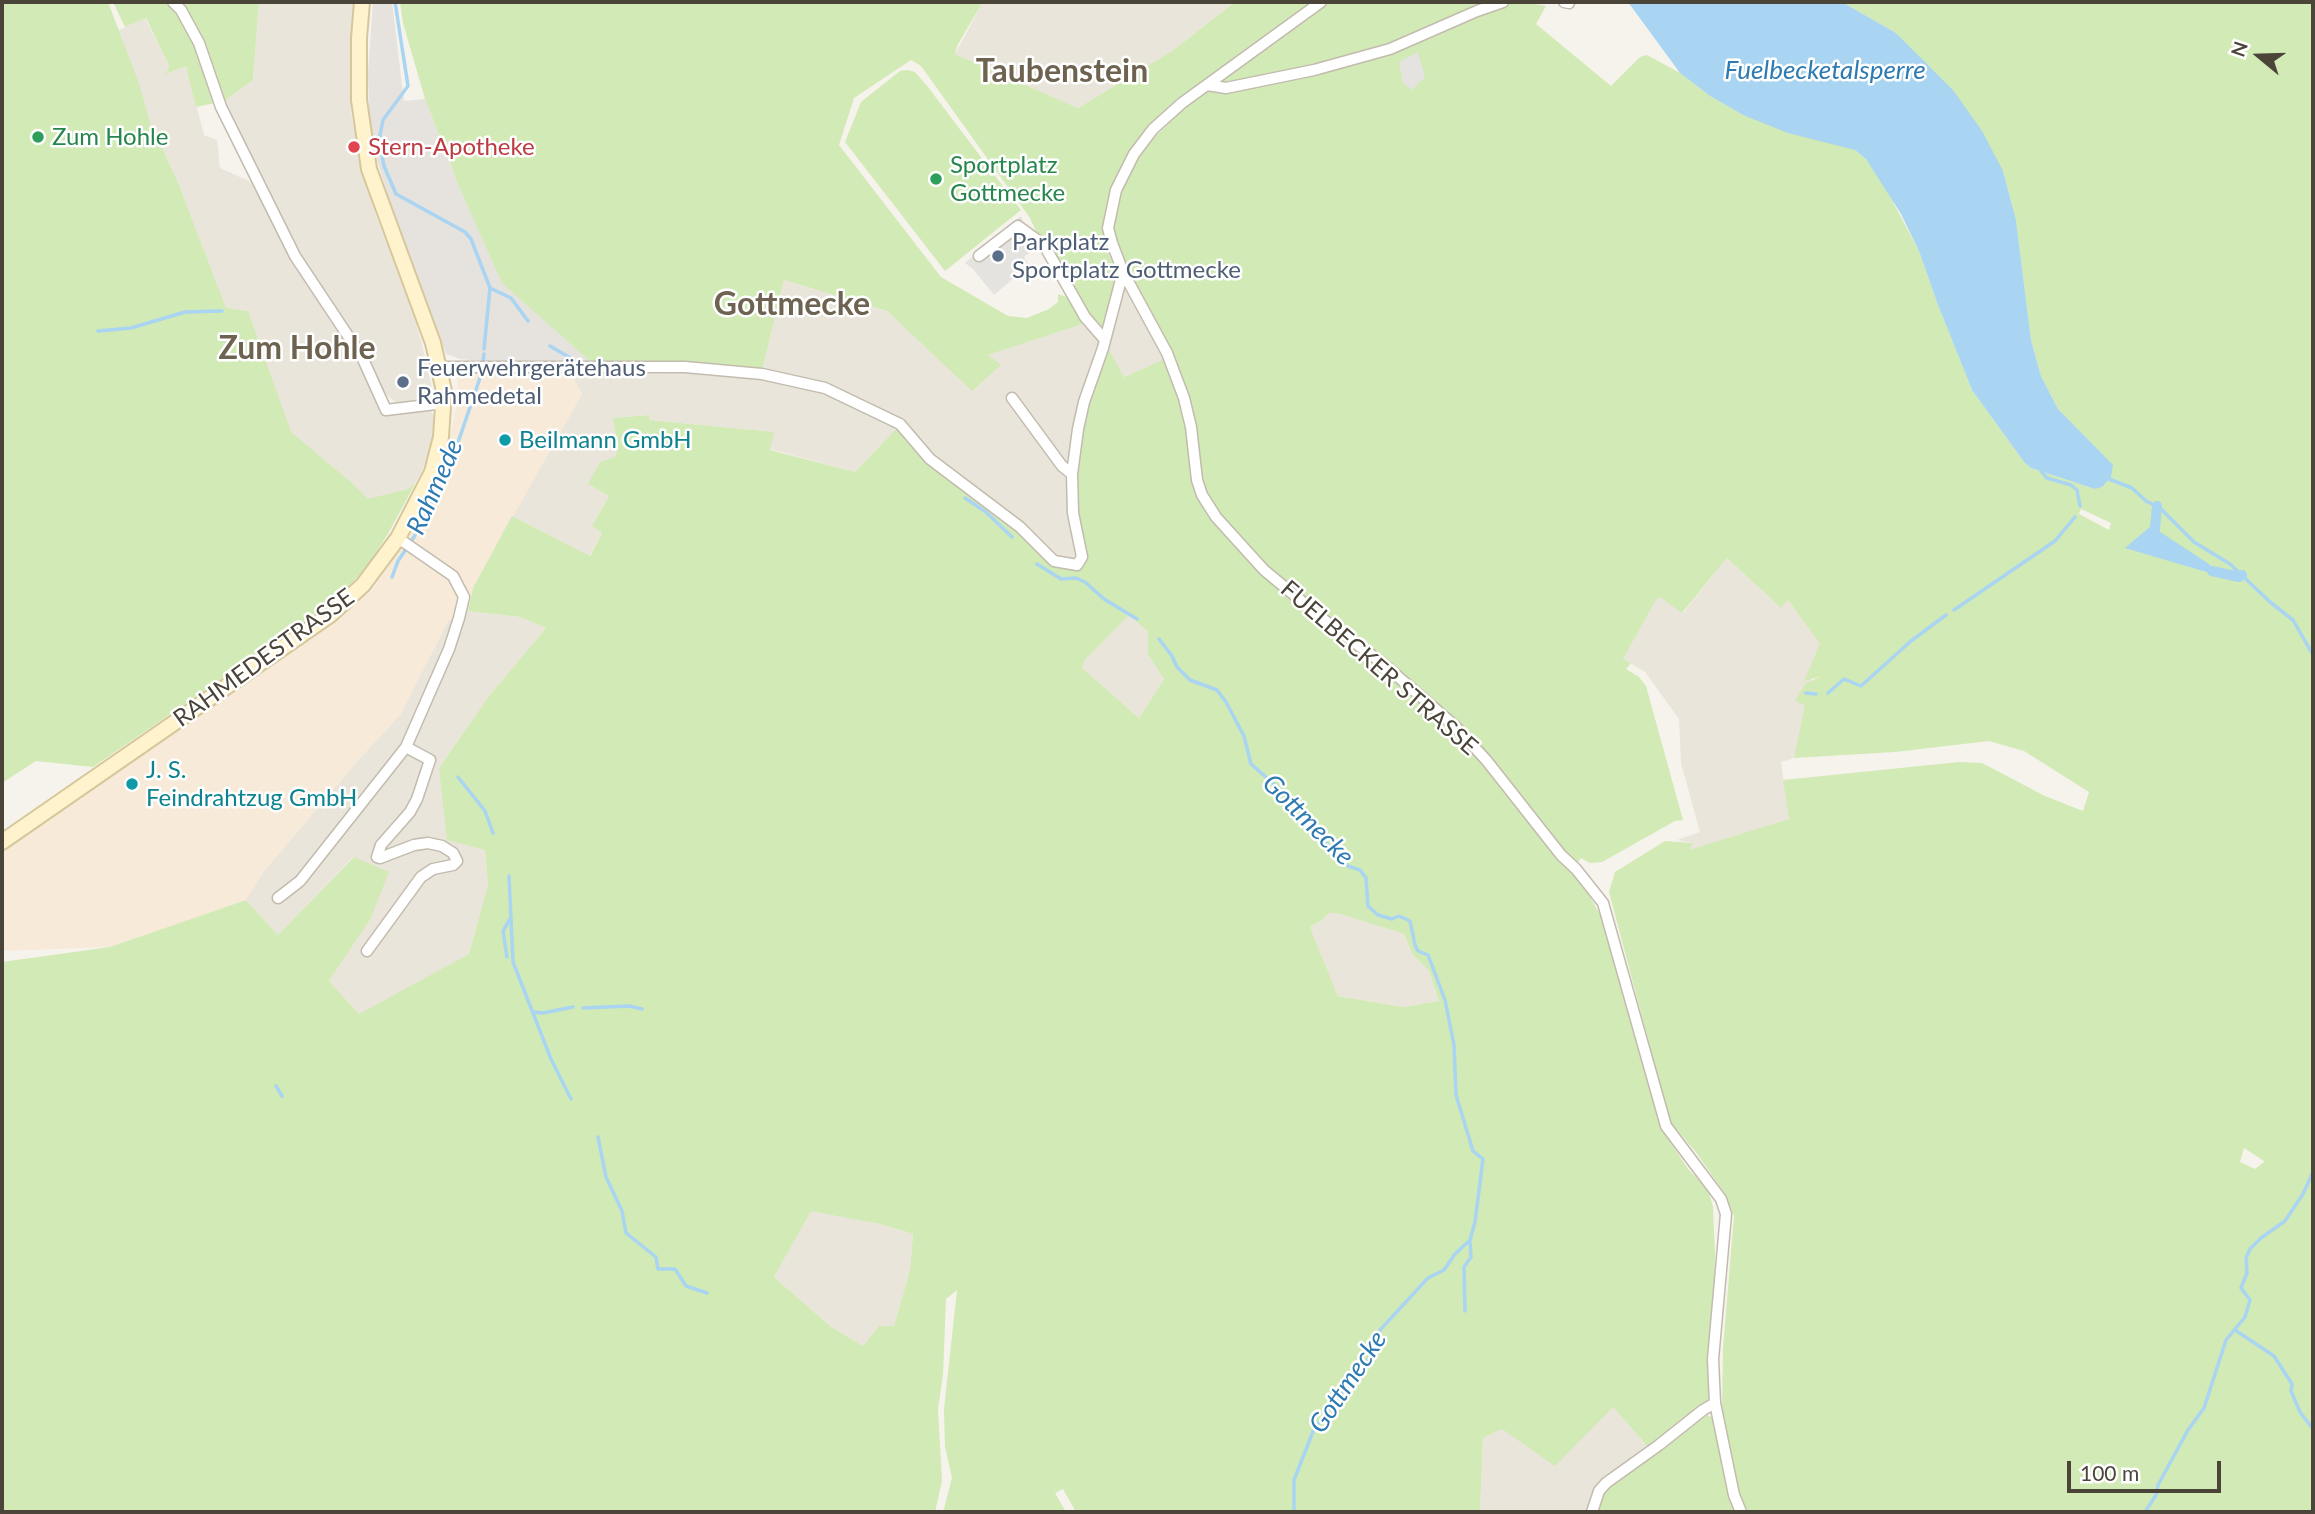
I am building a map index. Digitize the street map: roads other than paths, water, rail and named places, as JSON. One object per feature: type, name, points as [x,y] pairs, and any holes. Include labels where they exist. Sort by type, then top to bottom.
[{"type":"main road","name":"RAHMEDESTRASSE","points":[[2,842],[330,615],[363,586],[401,540],[432,472],[441,437],[444,403],[439,367],[369,169],[359,100],[362,2]]},
{"type":"street","points":[[173,2],[181,10],[199,43],[221,107],[295,256],[362,357],[386,410],[444,403]]},
{"type":"street","name":"FUELBECKER STRASSE","points":[[1321,2],[1182,103],[1153,129],[1124,171],[1113,200],[1108,228],[1123,272],[1167,353],[1185,398],[1198,480],[1202,495],[1216,517],[1264,570],[1455,726],[1603,902],[1666,1126],[1721,1199],[1726,1214],[1713,1359],[1715,1404],[1734,1495],[1741,1512]]},
{"type":"street","points":[[1207,85],[1226,88],[1314,70],[1390,49],[1503,2]]},
{"type":"street","points":[[979,256],[1018,226],[1044,245],[1085,317],[1105,340]]},
{"type":"street","points":[[439,367],[685,368],[762,374],[825,388],[900,424],[930,459],[1020,527],[1054,561],[1077,565],[1082,557],[1073,513],[1072,474],[1084,401],[1105,340],[1123,272]]},
{"type":"street","points":[[1012,398],[1062,466],[1072,474]]},
{"type":"street","points":[[278,898],[307,873],[406,747],[449,649],[464,597],[453,576],[401,540]]},
{"type":"street","points":[[367,951],[421,877],[433,869],[453,865],[457,861],[453,853],[442,846],[428,844],[414,845],[377,857],[381,845],[410,812],[430,760],[406,747]]},
{"type":"street","points":[[1592,1512],[1605,1483],[1703,1410],[1715,1404]]},
{"type":"water","name":"Fuelbecketalsperre","points":[[1628,2],[1842,2],[1896,33],[1953,90],[1982,131],[2003,171],[2016,220],[2031,340],[2041,376],[2058,409],[2113,465],[2111,477],[2102,487],[2095,489],[2031,468],[1972,390],[1919,251],[1901,214],[1866,159],[1855,150],[1788,133],[1743,115],[1710,96],[1680,73]]},
{"type":"water","points":[[2151,526],[2209,564],[2213,568],[2212,571],[2210,573],[2125,548]]},
{"type":"waterway","name":"Rahmede","points":[[395,2],[408,86],[383,120],[379,141],[384,166],[396,194],[465,232],[471,239],[490,288],[484,349]]},
{"type":"waterway","name":"Gottmecke","points":[[490,288],[511,298],[528,321]]},
{"type":"waterway","points":[[98,331],[131,328],[185,312],[222,311]]},
{"type":"waterway","name":"Gottmecke","points":[[550,346],[574,360]]},
{"type":"waterway","name":"Rahmede","points":[[392,577],[450,466],[481,375],[484,354]]},
{"type":"waterway","points":[[2041,471],[2047,478],[2071,485],[2077,490],[2080,506]]},
{"type":"waterway","points":[[2109,479],[2132,488],[2146,501],[2160,508],[2194,542],[2230,564],[2293,620],[2313,655]]},
{"type":"waterway","name":"Gottmecke","points":[[965,498],[986,512],[1012,537]]},
{"type":"waterway","points":[[2155,529],[2157,506]]},
{"type":"waterway","points":[[1954,610],[2055,541],[2075,517]]},
{"type":"waterway","name":"Gottmecke","points":[[1037,564],[1061,579],[1076,578],[1085,582],[1104,599],[1137,619]]},
{"type":"waterway","points":[[2212,571],[2239,577],[2242,575]]},
{"type":"waterway","points":[[1828,693],[1844,679],[1861,686],[1911,641],[1946,615]]},
{"type":"waterway","name":"Gottmecke","points":[[1159,639],[1177,667],[1190,680],[1217,690],[1226,702],[1244,736],[1251,764],[1306,812],[1311,827],[1348,866],[1360,870],[1366,878],[1368,906],[1378,915],[1392,919],[1399,916],[1410,921],[1415,945],[1418,951],[1428,955],[1445,1000],[1454,1045],[1456,1095],[1473,1151],[1483,1159],[1470,1240],[1455,1254],[1444,1270],[1428,1278],[1380,1330],[1369,1358],[1314,1429],[1294,1480],[1294,1512]]},
{"type":"waterway","points":[[1806,693],[1816,694]]},
{"type":"waterway","points":[[458,777],[485,811],[493,833]]},
{"type":"waterway","points":[[509,876],[513,962],[551,1059],[571,1099]]},
{"type":"waterway","points":[[507,957],[503,931],[510,919]]},
{"type":"waterway","points":[[583,1008],[629,1006],[642,1009]]},
{"type":"waterway","points":[[534,1012],[543,1013],[573,1007]]},
{"type":"waterway","points":[[276,1086],[282,1096]]},
{"type":"waterway","points":[[598,1137],[606,1177],[622,1211],[626,1233],[656,1257],[658,1269],[675,1269],[686,1286],[707,1293]]},
{"type":"waterway","points":[[2145,1512],[2188,1430],[2204,1408],[2226,1340],[2245,1317],[2250,1300],[2241,1288],[2247,1273],[2246,1258],[2250,1249],[2285,1221],[2303,1194],[2313,1172]]},
{"type":"waterway","name":"Gottmecke","points":[[1465,1311],[1464,1267],[1471,1257],[1470,1242]]},
{"type":"waterway","points":[[2235,1330],[2274,1356],[2292,1384],[2291,1391],[2300,1412],[2313,1429]]},
{"type":"place","name":"Zum Hohle","points":[[38,137]]},
{"type":"place","name":"Stern-Apotheke","points":[[354,147]]},
{"type":"place","name":"Sportplatz Gottmecke","points":[[936,179]]},
{"type":"place","name":"Parkplatz Sportplatz Gottmecke","points":[[998,256]]},
{"type":"place","name":"Feuerwehrgerätehaus Rahmedetal","points":[[403,382]]},
{"type":"place","name":"Beilmann GmbH","points":[[505,440]]},
{"type":"place","name":"J. S. Feindrahtzug GmbH","points":[[132,784]]},
{"type":"district","name":"Taubenstein","points":[[1062,72]]},
{"type":"district","name":"Gottmecke","points":[[792,305]]},
{"type":"district","name":"Zum Hohle","points":[[297,349]]}]
